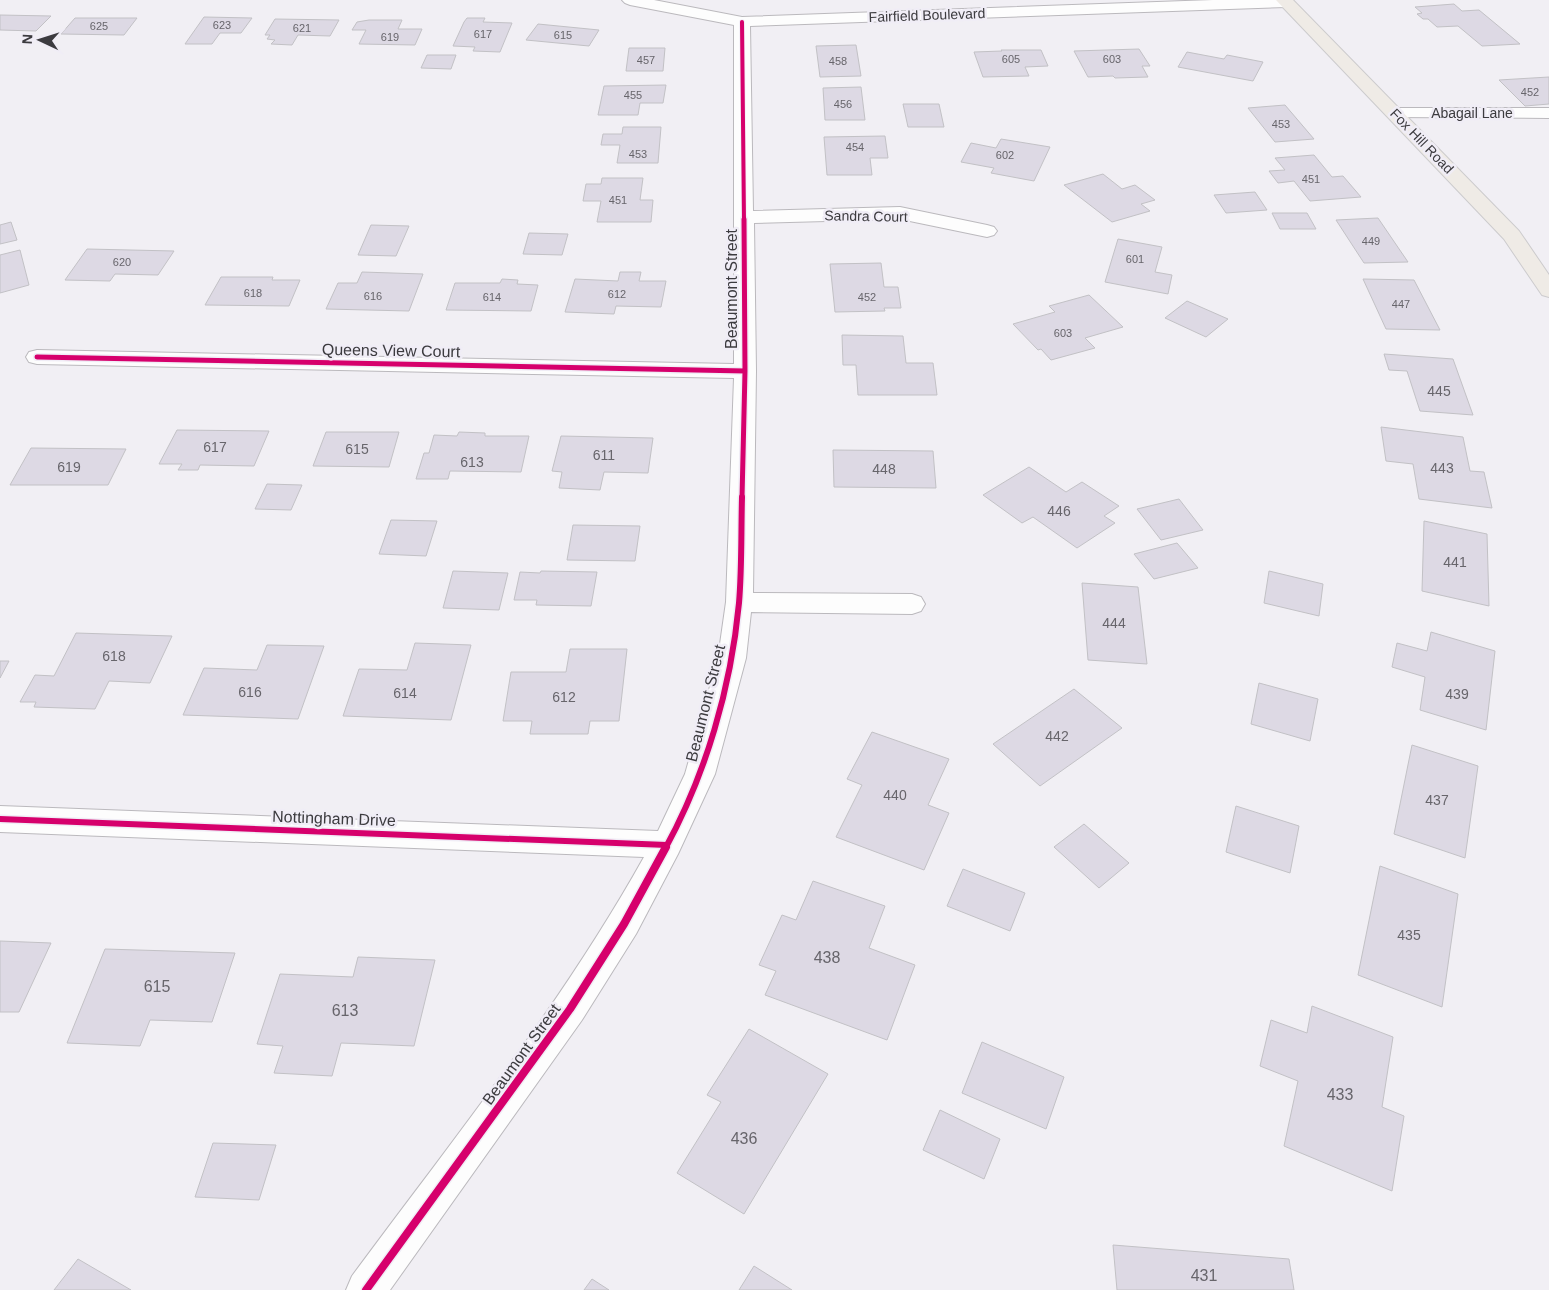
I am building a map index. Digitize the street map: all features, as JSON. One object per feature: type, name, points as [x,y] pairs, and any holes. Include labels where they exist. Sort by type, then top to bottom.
[{"type":"main road","name":"Fox Hill Road","points":[[1285,1],[1512,235],[1549,291]]},
{"type":"street","name":"Fairfield Boulevard","points":[[630,0],[742,22],[1285,1]]},
{"type":"street","name":"Beaumont Street","points":[[366,1290],[570,1009],[624,924],[667,845],[700,774],[717,718],[732,658],[739,602],[744,371],[742,22]]},
{"type":"street","name":"Abagail Lane","points":[[1395,113],[1549,112]]},
{"type":"street","name":"Sandra Court","points":[[744,217],[900,213],[987,231]]},
{"type":"street","name":"Queens View Court","points":[[37,357],[744,371]]},
{"type":"street","points":[[739,602],[912,604]]},
{"type":"street","name":"Nottingham Drive","points":[[0,819],[667,845]]},
{"type":"building","points":[[1454,4],[1462,11],[1479,10],[1520,44],[1482,46],[1458,26],[1437,27],[1428,19],[1423,19],[1417,14],[1422,13],[1415,7]]},
{"type":"building","points":[[0,15],[51,16],[36,31],[0,30]]},
{"type":"building","points":[[204,17],[252,18],[241,33],[220,33],[212,44],[185,44]]},
{"type":"building","points":[[75,18],[137,18],[124,35],[61,34]]},
{"type":"building","points":[[467,18],[485,18],[483,22],[512,23],[500,52],[473,51],[475,47],[453,46]]},
{"type":"building","points":[[275,19],[339,20],[330,36],[298,35],[292,45],[271,44],[275,40],[267,39],[270,35],[265,35]]},
{"type":"building","points":[[402,20],[398,29],[422,29],[415,45],[359,44],[366,30],[352,30],[357,22]]},
{"type":"building","points":[[538,24],[599,30],[589,46],[526,40]]},
{"type":"building","points":[[856,45],[861,76],[820,77],[816,46]]},
{"type":"building","points":[[629,48],[665,48],[663,71],[626,71]]},
{"type":"building","points":[[1139,49],[1150,66],[1142,66],[1148,77],[1088,77],[1074,51]]},
{"type":"building","points":[[1041,50],[1048,66],[1025,67],[1029,76],[983,77],[974,52]]},
{"type":"building","points":[[1187,52],[1224,59],[1227,55],[1263,62],[1253,81],[1178,67]]},
{"type":"building","points":[[427,55],[456,55],[451,69],[421,68]]},
{"type":"building","points":[[1549,77],[1549,104],[1525,106],[1499,80]]},
{"type":"building","points":[[666,85],[663,103],[640,103],[638,115],[598,115],[604,86]]},
{"type":"building","points":[[861,87],[865,120],[825,120],[823,88]]},
{"type":"building","points":[[903,104],[939,104],[944,127],[908,127]]},
{"type":"building","points":[[1285,105],[1314,139],[1275,142],[1248,108]]},
{"type":"building","points":[[623,127],[661,127],[658,163],[617,163],[620,145],[601,145],[603,134],[622,134]]},
{"type":"building","points":[[885,136],[888,158],[870,158],[872,175],[827,175],[824,137]]},
{"type":"building","points":[[1001,139],[1050,147],[1034,181],[991,173],[994,168],[961,162],[971,143],[996,148]]},
{"type":"building","points":[[1314,155],[1332,177],[1343,176],[1361,197],[1310,201],[1294,181],[1278,183],[1269,171],[1285,170],[1275,158]]},
{"type":"building","points":[[1103,174],[1122,189],[1135,185],[1155,200],[1141,204],[1150,211],[1112,222],[1064,185]]},
{"type":"building","points":[[602,178],[643,178],[640,200],[653,200],[651,222],[597,222],[601,201],[583,201],[586,184],[601,184]]},
{"type":"building","points":[[1255,192],[1267,210],[1226,213],[1214,195]]},
{"type":"building","points":[[1272,213],[1307,213],[1316,229],[1280,229]]},
{"type":"building","points":[[1378,218],[1408,262],[1364,263],[1336,220]]},
{"type":"building","points":[[11,222],[17,240],[0,244],[0,225]]},
{"type":"building","points":[[371,225],[409,226],[396,256],[358,255]]},
{"type":"building","points":[[529,233],[568,234],[562,255],[523,254]]},
{"type":"building","points":[[1118,239],[1162,247],[1155,272],[1172,275],[1168,294],[1105,282]]},
{"type":"building","points":[[87,249],[174,251],[158,275],[115,274],[110,281],[65,280]]},
{"type":"building","points":[[20,250],[29,285],[0,293],[0,255]]},
{"type":"building","points":[[881,263],[884,287],[898,287],[901,308],[884,308],[885,311],[835,312],[830,264]]},
{"type":"building","points":[[362,272],[423,274],[409,311],[326,309],[338,283],[357,283]]},
{"type":"building","points":[[620,272],[641,272],[639,281],[666,281],[661,307],[616,306],[614,314],[565,312],[575,279],[618,281]]},
{"type":"building","points":[[221,277],[273,277],[272,280],[300,280],[289,306],[205,305]]},
{"type":"building","points":[[502,279],[518,280],[517,284],[538,285],[531,311],[446,310],[455,283],[500,283]]},
{"type":"building","points":[[1363,279],[1414,280],[1440,330],[1386,329]]},
{"type":"building","points":[[1089,295],[1123,327],[1085,338],[1095,348],[1051,360],[1041,349],[1038,350],[1013,324],[1055,312],[1049,306]]},
{"type":"building","points":[[1187,301],[1228,319],[1206,337],[1165,318]]},
{"type":"building","points":[[842,335],[903,336],[906,363],[933,363],[937,395],[858,395],[856,365],[843,365]]},
{"type":"building","points":[[1384,354],[1453,359],[1473,415],[1420,411],[1407,371],[1389,370]]},
{"type":"building","points":[[1381,427],[1463,437],[1470,471],[1484,472],[1492,508],[1419,499],[1413,464],[1386,461]]},
{"type":"building","points":[[177,430],[269,431],[254,466],[200,465],[198,470],[178,470],[182,464],[159,464]]},
{"type":"building","points":[[326,432],[399,432],[389,467],[313,466]]},
{"type":"building","points":[[459,432],[485,433],[485,436],[529,436],[521,472],[450,471],[448,479],[416,479],[424,453],[429,453],[434,435],[457,436]]},
{"type":"building","points":[[561,436],[653,438],[648,473],[604,472],[600,490],[559,488],[562,472],[552,471]]},
{"type":"building","points":[[31,448],[126,449],[108,485],[10,485]]},
{"type":"building","points":[[833,450],[933,451],[936,488],[834,487]]},
{"type":"building","points":[[1029,467],[1066,492],[1082,482],[1119,506],[1104,516],[1115,523],[1077,548],[1033,517],[1022,523],[983,495]]},
{"type":"building","points":[[267,484],[302,485],[291,510],[255,509]]},
{"type":"building","points":[[1179,499],[1203,530],[1161,540],[1137,509]]},
{"type":"building","points":[[391,520],[437,521],[426,556],[379,554]]},
{"type":"building","points":[[1424,521],[1487,534],[1489,606],[1422,591]]},
{"type":"building","points":[[573,525],[640,526],[635,561],[567,560]]},
{"type":"building","points":[[1177,543],[1198,568],[1154,579],[1134,554]]},
{"type":"building","points":[[453,571],[508,573],[499,610],[443,608]]},
{"type":"building","points":[[541,571],[597,572],[591,606],[536,605],[537,600],[514,600],[520,572],[540,573]]},
{"type":"building","points":[[1269,571],[1323,584],[1319,616],[1264,603]]},
{"type":"building","points":[[1082,583],[1138,587],[1147,664],[1088,660]]},
{"type":"building","points":[[1431,632],[1495,651],[1486,730],[1420,710],[1425,677],[1392,667],[1397,643],[1427,651]]},
{"type":"building","points":[[76,633],[172,636],[150,683],[109,681],[95,709],[34,707],[36,702],[20,702],[35,675],[54,676]]},
{"type":"building","points":[[415,643],[471,645],[451,720],[343,716],[359,669],[407,670]]},
{"type":"building","points":[[267,645],[324,646],[298,719],[183,715],[204,668],[257,670]]},
{"type":"building","points":[[570,649],[627,649],[619,721],[590,721],[588,734],[530,734],[532,721],[503,721],[511,672],[566,672]]},
{"type":"building","points":[[0,661],[9,661],[0,678]]},
{"type":"building","points":[[1259,683],[1318,699],[1310,741],[1251,724]]},
{"type":"building","points":[[1074,689],[1122,728],[1040,786],[993,744]]},
{"type":"building","points":[[872,732],[949,759],[928,805],[949,813],[924,870],[836,837],[862,785],[847,779]]},
{"type":"building","points":[[1412,745],[1478,766],[1465,858],[1394,834]]},
{"type":"building","points":[[1236,806],[1299,826],[1290,873],[1226,852]]},
{"type":"building","points":[[1084,824],[1129,863],[1099,888],[1054,847]]},
{"type":"building","points":[[1380,866],[1458,894],[1442,1007],[1358,975]]},
{"type":"building","points":[[963,869],[1025,893],[1010,931],[947,906]]},
{"type":"building","points":[[813,881],[885,906],[869,948],[915,965],[887,1040],[765,995],[776,971],[759,965],[782,915],[796,920]]},
{"type":"building","points":[[0,941],[51,943],[19,1012],[0,1012]]},
{"type":"building","points":[[105,949],[235,953],[212,1022],[150,1020],[140,1046],[67,1043]]},
{"type":"building","points":[[358,957],[435,960],[414,1046],[341,1043],[332,1076],[274,1073],[283,1046],[257,1044],[280,974],[353,977]]},
{"type":"building","points":[[1312,1006],[1393,1037],[1382,1107],[1404,1116],[1392,1191],[1284,1146],[1298,1081],[1260,1066],[1271,1020],[1307,1033]]},
{"type":"building","points":[[749,1029],[828,1074],[744,1214],[677,1173],[721,1102],[707,1095]]},
{"type":"building","points":[[982,1042],[1064,1077],[1046,1129],[962,1093]]},
{"type":"building","points":[[940,1110],[1000,1139],[984,1179],[923,1150]]},
{"type":"building","points":[[213,1143],[276,1145],[259,1200],[195,1197]]},
{"type":"building","points":[[1113,1245],[1289,1259],[1294,1290],[1117,1290]]},
{"type":"building","points":[[78,1259],[131,1290],[54,1290]]},
{"type":"building","points":[[754,1266],[792,1290],[739,1290]]},
{"type":"building","points":[[592,1279],[609,1290],[584,1290]]},
{"type":"cycle path","points":[[366,1290],[570,1009],[624,924],[667,845],[700,774],[717,718],[732,658],[739,602],[745,371],[742,22]]},
{"type":"cycle path","points":[[37,357],[745,371]]},
{"type":"cycle path","points":[[0,819],[667,845]]}]
